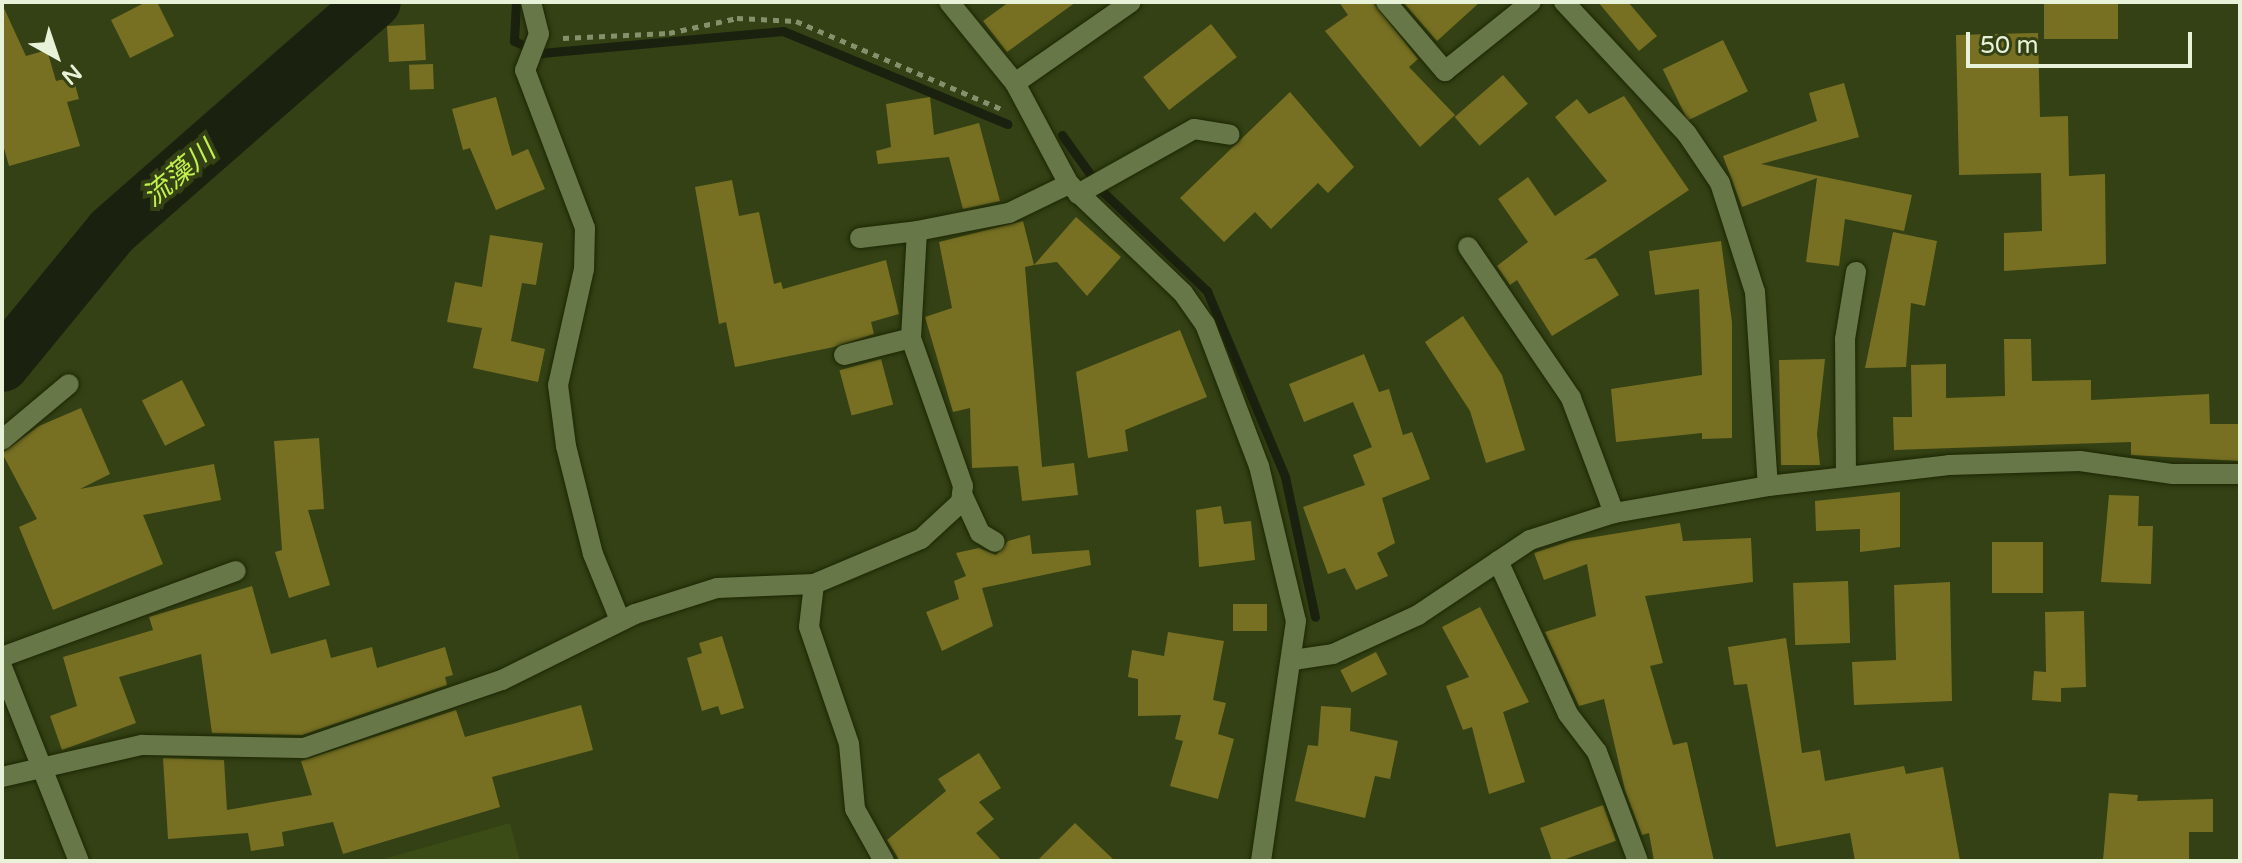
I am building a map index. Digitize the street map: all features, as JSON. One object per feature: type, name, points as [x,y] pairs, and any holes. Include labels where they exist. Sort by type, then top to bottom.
[{"type":"street","points":[[531,2],[537,37],[527,61],[585,228],[584,269],[558,385],[593,554],[620,620]]},
{"type":"street","points":[[949,2],[1015,83],[1028,107],[1085,186],[1183,293],[1205,324],[1259,466],[1296,621],[1293,660],[1261,861]]},
{"type":"street","points":[[1015,83],[1102,9],[1131,2]]},
{"type":"street","points":[[1386,2],[1445,71],[1531,2]]},
{"type":"street","points":[[1564,2],[1687,134],[1725,196],[1755,292],[1768,486]]},
{"type":"street","points":[[860,238],[917,231],[1009,213],[1085,186],[1194,129],[1230,135]]},
{"type":"street","points":[[917,231],[911,338],[962,494],[980,533],[995,542]]},
{"type":"street","points":[[1468,247],[1571,398],[1614,513]]},
{"type":"street","points":[[1846,477],[1845,339],[1856,272]]},
{"type":"street","points":[[844,355],[911,338]]},
{"type":"street","points":[[2,440],[69,384]]},
{"type":"street","points":[[1293,660],[1333,654],[1418,615],[1530,540],[1614,513],[1768,486],[1846,477],[2080,461],[2173,474],[2240,474]]},
{"type":"street","points":[[2,777],[44,771],[142,745],[304,748],[502,680],[620,620],[717,588],[814,584],[921,539],[941,524],[962,494]]},
{"type":"street","points":[[1498,561],[1568,714],[1597,752],[1638,861]]},
{"type":"street","points":[[2,657],[236,571]]},
{"type":"street","points":[[814,584],[809,627],[849,744],[855,809],[884,861]]},
{"type":"street","points":[[2,667],[79,861]]},
{"type":"path","points":[[537,37],[669,33],[737,18],[796,21],[1006,112],[1028,107]]},
{"type":"shaded area","points":[[510,823],[520,861],[377,861]]},
{"type":"building","points":[[146,2],[157,2],[174,36],[130,58],[111,20]]},
{"type":"building","points":[[1009,2],[1076,2],[1007,52],[983,21]]},
{"type":"building","points":[[1339,2],[1373,2],[1418,59],[1409,67],[1455,115],[1420,147],[1325,31],[1348,15]]},
{"type":"building","points":[[1403,2],[1480,2],[1437,41]]},
{"type":"building","points":[[1598,2],[1628,2],[1657,36],[1639,51]]},
{"type":"building","points":[[2044,2],[2118,2],[2118,39],[2044,39]]},
{"type":"building","points":[[2,4],[26,56],[47,50],[56,81],[73,77],[79,99],[67,102],[80,146],[9,166],[2,141]]},
{"type":"building","points":[[424,24],[426,60],[389,62],[387,26]]},
{"type":"building","points":[[1211,24],[1237,57],[1169,110],[1143,77]]},
{"type":"building","points":[[2038,33],[2040,117],[2068,116],[2069,176],[2105,174],[2106,264],[2004,271],[2004,233],[2042,231],[2041,173],[1959,175],[1956,35]]},
{"type":"building","points":[[1723,40],[1748,91],[1688,121],[1663,69]]},
{"type":"building","points":[[433,64],[434,89],[410,90],[409,65]]},
{"type":"building","points":[[1503,75],[1528,104],[1480,146],[1455,117]]},
{"type":"building","points":[[1844,83],[1859,137],[1761,164],[1912,195],[1904,231],[1845,219],[1839,266],[1806,262],[1817,178],[1742,207],[1723,156],[1817,121],[1809,93]]},
{"type":"building","points":[[1290,92],[1354,167],[1328,193],[1318,183],[1271,229],[1255,212],[1224,242],[1180,198]]},
{"type":"building","points":[[1624,96],[1689,190],[1584,260],[1596,258],[1619,295],[1552,336],[1517,280],[1510,285],[1497,266],[1528,242],[1498,199],[1528,177],[1555,216],[1607,181],[1555,117],[1577,99],[1589,114]]},
{"type":"building","points":[[496,97],[512,156],[528,149],[545,189],[496,210],[470,148],[463,150],[452,109]]},
{"type":"building","points":[[930,97],[934,135],[979,123],[1000,201],[963,209],[949,157],[878,164],[876,151],[891,147],[886,104]]},
{"type":"building","points":[[732,180],[739,216],[759,212],[774,284],[781,282],[783,289],[886,260],[899,314],[871,322],[874,334],[834,347],[735,367],[726,322],[719,324],[695,187]]},
{"type":"building","points":[[1076,217],[1121,257],[1087,296],[1057,262],[1034,265]]},
{"type":"building","points":[[1023,221],[1034,265],[1025,267],[1042,467],[1074,463],[1078,495],[1022,501],[1018,466],[972,468],[970,408],[953,412],[925,317],[952,308],[939,242]]},
{"type":"building","points":[[1893,232],[1937,241],[1925,306],[1911,303],[1906,367],[1865,368]]},
{"type":"building","points":[[490,235],[543,243],[536,285],[522,283],[511,341],[545,349],[538,382],[473,368],[482,328],[447,322],[455,282],[482,287]]},
{"type":"building","points":[[1721,241],[1732,322],[1732,438],[1702,439],[1702,433],[1616,442],[1611,389],[1702,375],[1699,289],[1655,295],[1649,251]]},
{"type":"building","points":[[1463,316],[1502,375],[1525,450],[1486,463],[1470,411],[1425,342]]},
{"type":"building","points":[[1180,330],[1207,397],[1125,430],[1128,451],[1088,458],[1076,372]]},
{"type":"building","points":[[2004,339],[2031,339],[2032,381],[2091,380],[2091,400],[2209,394],[2210,424],[2240,424],[2240,461],[2131,455],[2131,442],[1894,450],[1893,417],[1912,417],[1911,365],[1946,364],[1946,398],[2005,396]]},
{"type":"building","points":[[1364,354],[1379,392],[1389,389],[1403,435],[1412,432],[1430,479],[1382,498],[1395,543],[1377,553],[1388,576],[1356,590],[1345,568],[1328,574],[1303,507],[1365,485],[1353,455],[1372,447],[1353,402],[1304,422],[1289,384]]},
{"type":"building","points":[[881,359],[893,404],[852,416],[839,370]]},
{"type":"building","points":[[1825,359],[1817,434],[1820,465],[1781,465],[1779,360]]},
{"type":"building","points":[[182,380],[205,425],[165,446],[142,400]]},
{"type":"building","points":[[81,408],[110,474],[80,489],[214,464],[221,500],[143,515],[163,564],[53,610],[19,527],[37,519],[2,453],[39,426]]},
{"type":"building","points":[[319,438],[324,509],[308,510],[330,585],[289,598],[275,552],[282,550],[274,441]]},
{"type":"building","points":[[1900,492],[1900,547],[1860,552],[1860,529],[1816,531],[1815,501]]},
{"type":"building","points":[[2109,495],[2139,496],[2138,526],[2153,526],[2151,584],[2101,582]]},
{"type":"building","points":[[1221,506],[1224,524],[1251,521],[1255,560],[1199,567],[1196,510]]},
{"type":"building","points":[[1680,523],[1683,541],[1751,538],[1753,582],[1645,596],[1663,663],[1650,666],[1673,745],[1687,742],[1714,861],[1654,861],[1649,833],[1642,835],[1625,790],[1604,699],[1579,706],[1545,632],[1596,616],[1587,564],[1544,580],[1534,553],[1570,541]]},
{"type":"building","points":[[1030,535],[1032,554],[1089,550],[1091,565],[982,588],[993,626],[942,651],[926,612],[959,599],[954,581],[966,576],[956,553],[979,548],[996,555],[1008,541]]},
{"type":"building","points":[[1992,542],[2043,542],[2043,593],[1992,593]]},
{"type":"building","points":[[1848,581],[1850,643],[1795,645],[1793,583]]},
{"type":"building","points":[[1950,582],[1952,701],[1854,705],[1852,662],[1896,660],[1894,585]]},
{"type":"building","points":[[252,586],[271,654],[326,639],[331,658],[372,647],[377,668],[445,647],[453,675],[445,677],[447,685],[302,735],[212,733],[201,654],[119,677],[136,723],[62,750],[50,716],[77,706],[63,657],[153,630],[149,617]]},
{"type":"building","points":[[1233,604],[1267,604],[1267,631],[1233,631]]},
{"type":"building","points":[[1480,607],[1529,702],[1503,712],[1525,782],[1489,794],[1472,727],[1463,730],[1446,686],[1469,677],[1442,627]]},
{"type":"building","points":[[2084,611],[2086,687],[2061,688],[2061,702],[2032,700],[2034,671],[2046,672],[2045,612]]},
{"type":"building","points":[[1168,632],[1224,641],[1213,700],[1226,703],[1218,734],[1234,739],[1218,799],[1170,786],[1183,741],[1175,739],[1181,715],[1138,716],[1138,679],[1128,677],[1132,650],[1164,656]]},
{"type":"building","points":[[722,636],[744,708],[721,715],[718,706],[702,711],[687,658],[702,653],[699,643]]},
{"type":"building","points":[[1786,638],[1802,753],[1820,750],[1825,781],[1904,766],[1906,774],[1943,767],[1960,861],[1855,861],[1850,833],[1776,847],[1747,684],[1734,685],[1728,647]]},
{"type":"building","points":[[1376,652],[1387,674],[1352,692],[1340,670]]},
{"type":"building","points":[[581,705],[593,750],[492,777],[500,807],[343,854],[333,822],[282,832],[284,846],[251,851],[248,833],[168,839],[163,758],[224,760],[227,810],[312,795],[301,761],[456,710],[465,737]]},
{"type":"building","points":[[1321,706],[1351,708],[1350,731],[1398,741],[1390,779],[1375,776],[1365,818],[1295,801],[1308,745],[1318,746]]},
{"type":"building","points":[[979,753],[1001,788],[979,802],[994,819],[976,833],[1002,861],[900,861],[887,840],[946,791],[938,779]]},
{"type":"building","points":[[2109,793],[2138,795],[2137,801],[2213,799],[2213,832],[2189,832],[2189,861],[2103,860]]},
{"type":"building","points":[[1603,805],[1616,841],[1560,861],[1552,861],[1540,828]]},
{"type":"building","points":[[1075,823],[1115,861],[1037,861]]},
{"type":"waterway","name":"流藻川","points":[[2,365],[112,231],[374,2]]},
{"type":"waterway","points":[[516,2],[514,41],[541,53],[783,31],[1007,124]]},
{"type":"waterway","points":[[1062,135],[1103,192],[1207,291],[1285,477],[1315,617]]}]
